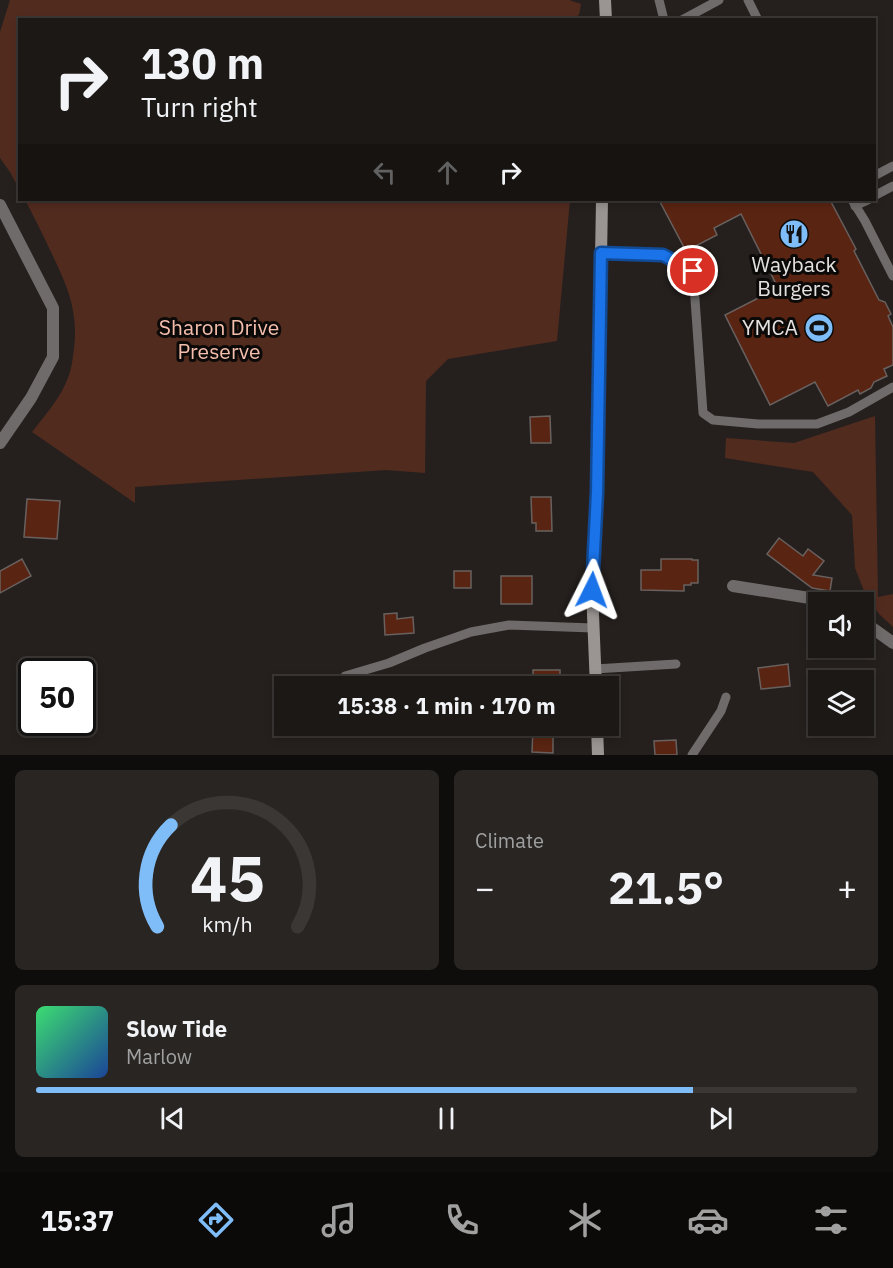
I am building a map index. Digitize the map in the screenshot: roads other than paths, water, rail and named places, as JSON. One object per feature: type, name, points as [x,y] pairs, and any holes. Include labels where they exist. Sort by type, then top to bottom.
[{"type":"main road","points":[[605,0],[606,18]]},
{"type":"main road","points":[[595,676],[592,590],[597,493],[602,201]]},
{"type":"main road","points":[[597,736],[598,755]]},
{"type":"street","points":[[0,205],[53,308],[53,357],[31,399],[0,442]]},
{"type":"street","points":[[733,586],[808,598]]},
{"type":"street","points":[[874,629],[893,643]]},
{"type":"lane","points":[[659,0],[664,18]]},
{"type":"lane","points":[[686,18],[719,0]]},
{"type":"lane","points":[[748,0],[757,18]]},
{"type":"lane","points":[[876,175],[893,166]]},
{"type":"lane","points":[[876,195],[893,186]]},
{"type":"lane","points":[[854,203],[893,276]]},
{"type":"lane","points":[[601,253],[663,255],[693,271],[703,412],[713,420],[758,424],[817,424],[849,412],[893,387]]},
{"type":"lane","points":[[345,676],[389,663],[471,632],[509,625],[593,628]]},
{"type":"lane","points":[[595,669],[675,664]]},
{"type":"lane","points":[[692,755],[721,711],[726,697]]},
{"type":"place","name":"Wayback Burgers","points":[[794,234]]},
{"type":"place","name":"YMCA","points":[[819,328]]},
{"type":"park label","name":"Sharon Drive Preserve","points":[[219,340]]}]
